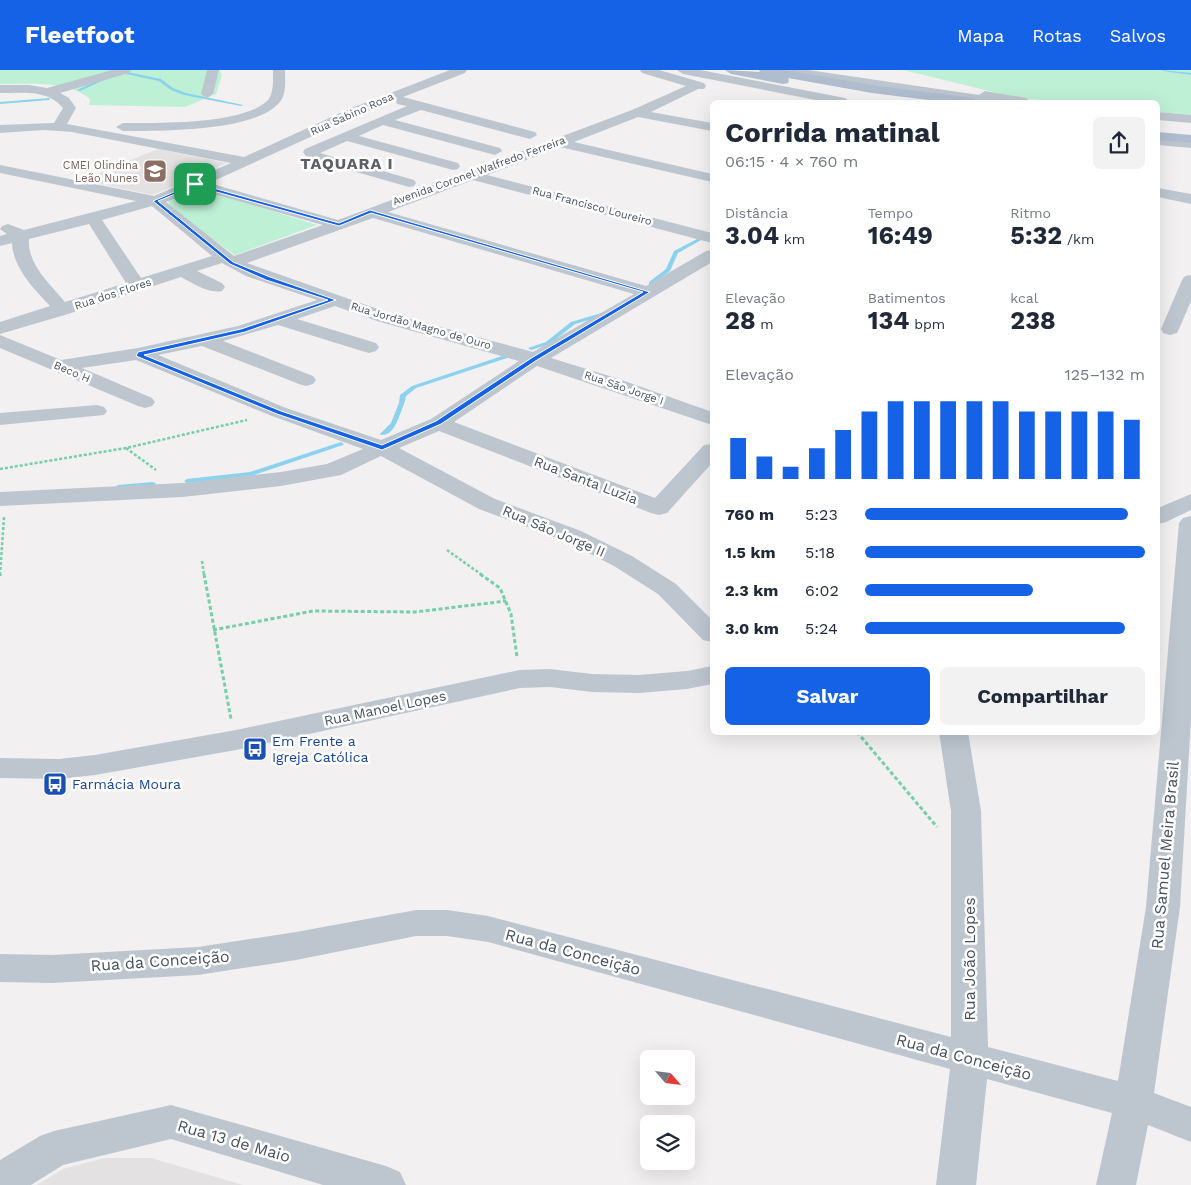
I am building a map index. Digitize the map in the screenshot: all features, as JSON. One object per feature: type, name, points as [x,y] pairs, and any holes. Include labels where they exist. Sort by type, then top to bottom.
[{"type":"main road","points":[[731,70],[911,100]]},
{"type":"main road","points":[[765,70],[872,89],[957,100]]},
{"type":"main road","points":[[1160,124],[1191,127]]},
{"type":"main road","points":[[1160,129],[1191,132]]},
{"type":"main road","points":[[1160,136],[1191,139]]},
{"type":"street","points":[[48,92],[125,70]]},
{"type":"street","points":[[207,94],[213,70]]},
{"type":"street","points":[[0,129],[180,126],[239,117],[274,102],[277,96],[279,70]]},
{"type":"street","name":"Rua Sabino Rosa","points":[[155,201],[389,98],[461,70]]},
{"type":"street","points":[[646,70],[697,85],[775,100]]},
{"type":"street","points":[[683,70],[834,100]]},
{"type":"street","points":[[783,70],[988,100]]},
{"type":"street","points":[[904,75],[960,90],[1015,100]]},
{"type":"street","name":"Avenida Coronel Walfredo Ferreira","points":[[228,260],[339,225],[637,113],[697,85]]},
{"type":"street","points":[[0,89],[48,92],[60,96],[70,108],[67,116],[57,127]]},
{"type":"street","points":[[389,98],[530,135]]},
{"type":"street","points":[[409,183],[312,155],[310,152],[344,136],[419,106]]},
{"type":"street","points":[[637,113],[710,127]]},
{"type":"street","points":[[1160,116],[1191,119]]},
{"type":"street","points":[[382,121],[495,151]]},
{"type":"street","points":[[72,128],[246,162]]},
{"type":"street","points":[[344,136],[453,166]]},
{"type":"street","points":[[558,142],[710,178]]},
{"type":"street","points":[[1160,142],[1191,145]]},
{"type":"street","points":[[0,169],[155,201]]},
{"type":"street","name":"Rua Francisco Loureiro","points":[[471,175],[710,237]]},
{"type":"street","points":[[195,184],[339,225]]},
{"type":"street","points":[[1160,193],[1191,198]]},
{"type":"street","points":[[0,241],[155,201]]},
{"type":"street","name":"Rua Jordão Magno de Ouro","points":[[155,201],[172,217],[228,260],[268,278],[384,317],[535,359]]},
{"type":"street","points":[[370,212],[647,292]]},
{"type":"street","points":[[93,218],[137,286]]},
{"type":"street","points":[[0,226],[21,235]]},
{"type":"street","points":[[21,235],[19,244],[27,263],[42,286],[62,310]]},
{"type":"street","points":[[2,499],[183,490],[281,479],[333,470],[438,423],[535,359],[710,255]]},
{"type":"street","name":"Rua dos Flores","points":[[0,328],[183,271],[228,260]]},
{"type":"street","points":[[183,271],[216,287]]},
{"type":"street","points":[[1170,329],[1191,280]]},
{"type":"street","points":[[59,366],[138,354],[204,340],[280,320],[333,300]]},
{"type":"street","points":[[280,320],[369,347]]},
{"type":"street","points":[[204,340],[306,380]]},
{"type":"street","name":"Beco H","points":[[0,341],[145,402]]},
{"type":"street","name":"Rua São Jorge II","points":[[138,354],[279,412],[382,448],[487,504],[573,536],[623,561],[667,589],[710,632]]},
{"type":"street","name":"Rua São Jorge I","points":[[535,359],[609,382],[710,418]]},
{"type":"street","points":[[0,418],[97,411]]},
{"type":"street","name":"Rua Santa Luzia","points":[[438,423],[659,508],[710,452]]},
{"type":"street","points":[[1160,516],[1191,501]]},
{"type":"street","name":"Rua Samuel Meira Brasil","points":[[1116,1185],[1134,1102],[1163,906],[1185,690],[1190,542]]},
{"type":"street","name":"Rua Manoel Lopes","points":[[0,768],[59,769],[96,765],[236,740],[520,679],[550,678],[592,683],[638,684],[687,680],[710,675]]},
{"type":"street","name":"Rua João Lopes","points":[[953,735],[966,811],[970,1058],[956,1185]]},
{"type":"street","name":"Rua da Conceição","points":[[0,968],[52,969],[198,961],[296,946],[416,923],[447,923],[488,929],[1134,1102],[1191,1125]]},
{"type":"street","name":"Rua 13 de Maio","points":[[6,1174],[54,1149],[171,1122],[386,1185]]},
{"type":"path","points":[[0,469],[126,448],[279,412]]},
{"type":"path","points":[[0,576],[2,499]]},
{"type":"path","points":[[447,550],[500,588],[511,614],[520,679]]},
{"type":"path","points":[[202,561],[213,630],[236,740]]},
{"type":"path","points":[[213,630],[313,611],[415,612],[506,601]]},
{"type":"path","points":[[860,735],[968,863]]},
{"type":"shaded area","name":"CMEI Olindina Leão Nunes","points":[[158,149],[227,163],[153,195],[82,180]]},
{"type":"shaded area","points":[[104,1158],[151,1158],[243,1185],[37,1185],[63,1169]]},
{"type":"green space","points":[[0,70],[219,70],[222,75],[216,94],[185,107],[89,105],[90,99],[81,93],[59,86],[47,84],[0,84]]},
{"type":"green space","points":[[903,70],[1191,70],[1191,115],[1160,112],[1160,100],[1040,100],[1018,98]]},
{"type":"green space","points":[[189,189],[204,189],[317,225],[235,255],[171,209],[168,201]]},
{"type":"waterway","points":[[1163,70],[1191,74]]},
{"type":"waterway","points":[[127,73],[160,80],[172,89],[185,94],[241,105]]},
{"type":"waterway","points":[[79,90],[102,80]]},
{"type":"waterway","points":[[0,103],[49,99]]},
{"type":"waterway","points":[[651,283],[668,270],[676,252],[701,239]]},
{"type":"waterway","points":[[531,348],[548,343],[573,323],[605,314]]},
{"type":"waterway","points":[[383,434],[394,423],[403,395],[414,387],[508,356]]},
{"type":"waterway","points":[[187,481],[251,474],[341,444]]},
{"type":"waterway","points":[[118,487],[153,484]]},
{"type":"place","name":"CMEI Olindina Leão Nunes","points":[[155,171]]},
{"type":"place","name":"Em Frente a Igreja Católica","points":[[255,749]]},
{"type":"place","name":"Farmácia Moura","points":[[55,784]]},
{"type":"district","name":"TAQUARA I","points":[[347,163]]},
{"type":"route","points":[[195,184],[339,225],[370,212],[647,292],[535,359],[438,423],[382,448],[279,412],[138,354],[243,331],[280,320],[333,300],[286,285],[232,263],[172,217],[155,201],[195,184]]}]
